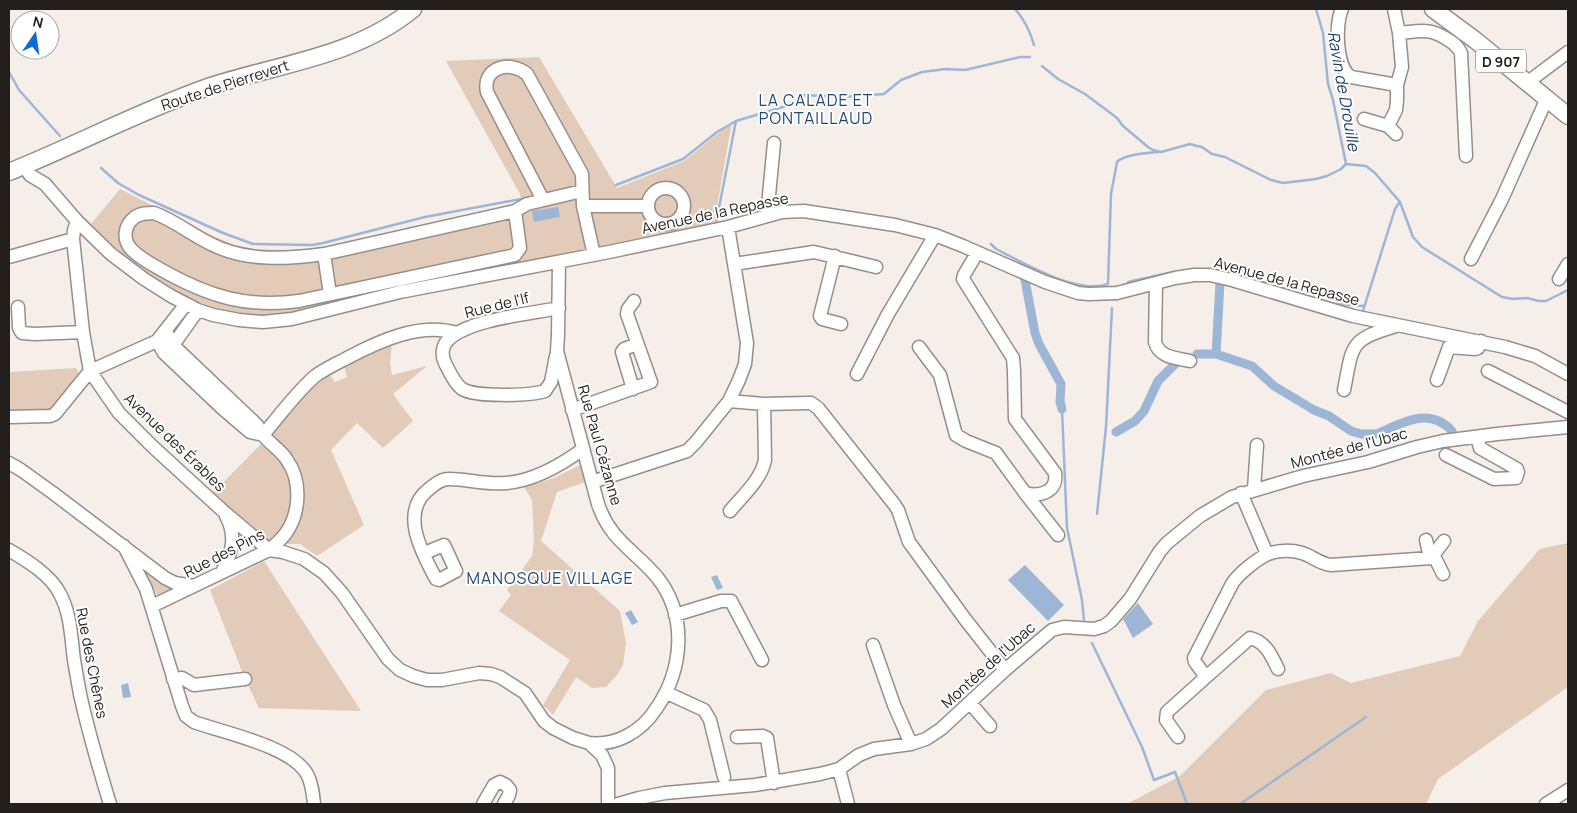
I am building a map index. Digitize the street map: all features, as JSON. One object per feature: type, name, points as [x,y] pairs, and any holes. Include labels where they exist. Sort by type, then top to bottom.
[{"type":"main road","name":"Route de Pierrevert","points":[[24,168],[168,102],[210,87],[320,56],[353,44],[388,26],[413,9]]},
{"type":"main road","name":"D 907","points":[[1442,17],[1566,110]]},
{"type":"street","points":[[1342,9],[1338,33],[1340,57],[1346,74],[1351,77],[1397,85]]},
{"type":"street","points":[[1364,119],[1392,130],[1396,110],[1397,85],[1402,65],[1399,33],[1394,9]]},
{"type":"street","points":[[1399,33],[1427,31],[1442,17],[1459,47],[1466,156]]},
{"type":"street","points":[[1459,47],[1475,40]]},
{"type":"street","points":[[1528,82],[1568,52]]},
{"type":"street","points":[[543,200],[487,92],[486,83],[488,78],[495,71],[503,67],[515,67],[529,77],[582,174],[583,206],[594,255]]},
{"type":"street","points":[[1471,260],[1504,195],[1548,98]]},
{"type":"street","points":[[767,216],[774,143]]},
{"type":"street","points":[[9,178],[22,174],[24,168]]},
{"type":"street","name":"Avenue de la Repasse","points":[[24,168],[45,184],[77,221],[111,254],[144,279],[198,310],[239,320],[282,321],[400,292],[594,255],[794,211],[818,212],[895,225],[935,235],[1045,282],[1078,293],[1117,293],[1184,277],[1210,276],[1232,280],[1353,316],[1480,341],[1528,354],[1568,374]]},
{"type":"street","points":[[515,211],[520,248],[515,255],[276,304],[245,302],[219,297],[193,286],[150,263],[129,246],[125,234],[130,222],[136,217],[142,214],[154,213],[212,245],[240,254],[280,259],[324,254],[515,211],[527,204],[582,191]]},
{"type":"street","points":[[583,206],[648,206]]},
{"type":"street","name":"Avenue des Érables","points":[[77,221],[73,239],[83,332],[90,371],[111,403],[124,418],[223,511],[269,550]]},
{"type":"street","points":[[592,482],[687,450],[696,442],[729,401],[742,373],[747,338],[728,227]]},
{"type":"street","points":[[857,374],[888,314],[935,235]]},
{"type":"street","points":[[9,257],[73,239]]},
{"type":"street","points":[[734,264],[814,252],[876,267]]},
{"type":"street","points":[[977,253],[963,279],[1012,358],[1016,419],[1056,475],[1052,486],[1045,493],[1033,495],[1026,493]]},
{"type":"street","points":[[324,254],[330,294]]},
{"type":"street","points":[[835,256],[820,316],[822,319],[841,324]]},
{"type":"street","name":"Rue Paul Cézanne","points":[[559,262],[557,351],[602,514],[618,539],[656,577],[667,593],[675,615],[678,637],[678,654],[667,693],[646,723],[619,740],[605,744],[589,743]]},
{"type":"street","points":[[1559,280],[1568,264]]},
{"type":"street","points":[[1156,284],[1155,342],[1157,348],[1165,355],[1190,361]]},
{"type":"street","points":[[572,410],[650,383],[651,381],[626,312],[634,301]]},
{"type":"street","points":[[9,417],[52,415],[57,412],[90,371],[158,341],[186,304]]},
{"type":"street","points":[[18,307],[19,328],[22,332],[35,334],[83,332]]},
{"type":"street","name":"Rue de l'If","points":[[557,351],[551,382],[545,391],[512,394],[478,394],[468,392],[457,384],[444,360],[443,352],[444,346],[449,339],[469,326],[559,308]]},
{"type":"street","points":[[158,341],[173,344],[198,310]]},
{"type":"street","points":[[1344,390],[1351,355],[1355,346],[1365,336],[1398,325]]},
{"type":"street","points":[[263,435],[314,377],[329,367],[388,338],[428,331],[450,331],[457,333]]},
{"type":"street","name":"Rue des Pins","points":[[158,341],[164,353],[248,431],[263,435]]},
{"type":"street","points":[[1437,380],[1449,347],[1475,349],[1478,348],[1480,341]]},
{"type":"street","name":"Rue des Pins","points":[[152,606],[269,550],[282,538],[290,526],[296,507],[297,488],[295,475],[288,460],[263,435],[257,425],[173,344]]},
{"type":"street","points":[[633,388],[622,352],[624,349],[637,344]]},
{"type":"street","points":[[919,347],[940,375],[956,435],[996,453],[1058,535]]},
{"type":"street","points":[[1488,371],[1568,412]]},
{"type":"street","points":[[729,401],[764,404],[811,403],[818,408],[896,507],[907,540],[1005,670]]},
{"type":"street","points":[[730,511],[764,467],[764,404]]},
{"type":"street","name":"Montée de l'Ubac","points":[[618,804],[687,790],[774,783],[820,774],[839,769],[874,749],[911,744],[932,736],[1005,670],[1056,628],[1094,629],[1111,622],[1130,598],[1167,543],[1215,506],[1241,493],[1368,462],[1417,447],[1443,442],[1568,427]]},
{"type":"street","points":[[1446,455],[1496,479],[1516,478],[1518,469],[1479,448],[1477,438]]},
{"type":"street","points":[[1254,489],[1257,445]]},
{"type":"street","points":[[424,552],[414,527],[415,509],[422,494],[436,483],[448,479],[492,484],[513,482],[549,471],[583,449]]},
{"type":"street","points":[[9,463],[124,546],[141,567],[173,680],[186,716],[191,721],[279,752],[302,767],[310,781],[314,804]]},
{"type":"street","points":[[1241,493],[1267,554]]},
{"type":"street","points":[[222,572],[229,557],[233,538],[230,525],[223,511]]},
{"type":"street","points":[[1426,540],[1431,558]]},
{"type":"street","points":[[1431,558],[1444,541]]},
{"type":"street","name":"Rue des Chênes","points":[[9,550],[42,573],[57,588],[62,598],[70,628],[74,660],[86,719],[110,804]]},
{"type":"street","points":[[269,550],[304,559],[324,573],[342,593],[388,659],[400,670],[427,680],[442,680],[479,673],[495,675],[525,693],[544,721],[553,728],[573,738],[589,743],[601,753],[608,768]]},
{"type":"street","points":[[1206,677],[1195,662],[1196,654],[1234,581],[1267,554],[1293,552],[1304,554],[1322,563],[1331,565],[1431,558],[1436,560],[1443,574]]},
{"type":"street","points":[[141,567],[171,582],[194,586]]},
{"type":"street","points":[[675,615],[721,601],[731,601],[762,660]]},
{"type":"street","points":[[1178,737],[1166,720],[1166,714],[1250,638],[1266,647],[1278,669]]},
{"type":"street","points":[[873,646],[894,705],[911,744]]},
{"type":"street","points":[[173,680],[182,678],[194,685],[245,680]]},
{"type":"street","points":[[667,693],[706,712],[710,720],[724,776]]},
{"type":"street","points":[[970,703],[990,726]]},
{"type":"street","points":[[737,737],[766,737],[774,783]]},
{"type":"street","points":[[608,804],[608,768],[611,755],[619,740]]},
{"type":"street","points":[[839,769],[848,804]]},
{"type":"street","points":[[483,804],[494,785],[500,782],[510,790],[504,804]]},
{"type":"street","points":[[1546,804],[1568,790]]},
{"type":"shaded area","points":[[539,57],[617,188],[684,161],[732,122],[714,223],[346,299],[281,317],[248,316],[216,309],[187,297],[153,277],[121,253],[91,224],[120,189],[234,245],[253,249],[318,249],[517,204],[521,199],[520,194],[446,61]]},
{"type":"shaded area","points":[[392,343],[390,364],[392,375],[427,366],[393,394],[413,421],[383,448],[357,423],[331,450],[364,525],[317,556],[300,544],[286,544],[301,515],[303,506],[302,487],[299,476],[288,456],[271,434],[284,417],[313,387],[330,375],[335,382],[347,377],[344,365]]},
{"type":"shaded area","points":[[76,368],[81,377],[51,411],[9,412],[9,372]]},
{"type":"shaded area","points":[[262,443],[274,452],[285,468],[291,496],[288,522],[271,543],[265,543],[212,494]]},
{"type":"shaded area","points":[[580,465],[585,482],[557,492],[541,541],[620,611],[626,643],[623,665],[606,687],[592,688],[576,677],[553,715],[543,705],[570,660],[499,611],[511,595],[507,590],[532,556],[534,541],[532,500],[524,487],[554,478]]},
{"type":"shaded area","points":[[1568,543],[1568,687],[1438,779],[1426,804],[1127,804],[1180,776],[1266,690],[1331,673],[1351,683],[1460,656],[1478,621],[1540,549]]},
{"type":"shaded area","points":[[264,561],[361,711],[259,708],[245,679],[210,590]]},
{"type":"shaded area","points":[[147,572],[172,589],[173,592],[159,598],[144,573]]},
{"type":"water","points":[[558,207],[560,217],[534,222],[532,211]]},
{"type":"water","points":[[1025,565],[1064,605],[1048,621],[1008,580]]},
{"type":"water","points":[[717,575],[723,588],[717,590],[711,577]]},
{"type":"water","points":[[1138,603],[1153,624],[1133,638],[1123,619]]},
{"type":"water","points":[[631,610],[638,622],[632,625],[625,613]]},
{"type":"water","points":[[128,683],[131,697],[123,698],[121,685]]},
{"type":"waterway","points":[[1015,9],[1027,26],[1034,45]]},
{"type":"waterway","name":"Ravin de Drouille","points":[[1316,9],[1323,33],[1328,84],[1346,164],[1366,166],[1375,173],[1400,202],[1413,237],[1422,247],[1502,297],[1546,301],[1568,290]]},
{"type":"waterway","points":[[616,185],[683,159],[717,132],[736,121],[786,106],[802,95],[843,97],[884,94],[901,80],[922,72],[946,69],[965,70],[1020,57],[1030,57]]},
{"type":"waterway","points":[[1042,66],[1058,79],[1085,94],[1117,118],[1123,126],[1153,150],[1161,152],[1190,144],[1202,147],[1212,154],[1225,157],[1271,180],[1283,183],[1327,176],[1341,169],[1346,164]]},
{"type":"waterway","points":[[9,72],[19,90],[60,136]]},
{"type":"waterway","points":[[716,223],[736,121]]},
{"type":"waterway","points":[[991,244],[996,249],[1051,276],[1081,285],[1095,286],[1108,284],[1111,194],[1117,162],[1121,159],[1143,153],[1159,152]]},
{"type":"waterway","points":[[101,168],[118,183],[139,195],[223,233],[253,244],[312,245],[425,217],[521,199]]},
{"type":"waterway","points":[[1362,314],[1395,209],[1399,203]]},
{"type":"waterway","points":[[1128,282],[1173,272]]},
{"type":"waterway","points":[[1225,272],[1334,304],[1364,306]]},
{"type":"waterway","points":[[1025,280],[1035,333],[1061,384],[1060,402],[1062,409]]},
{"type":"waterway","points":[[1220,283],[1216,354],[1252,366],[1274,386],[1314,410],[1329,416],[1351,431],[1361,434],[1377,434],[1406,422],[1425,418],[1434,419],[1452,431]]},
{"type":"waterway","points":[[1097,514],[1106,427],[1112,308]]},
{"type":"waterway","points":[[1197,354],[1216,354]]},
{"type":"waterway","points":[[1116,432],[1135,421],[1144,411],[1158,381],[1176,363]]},
{"type":"waterway","points":[[1062,409],[1067,528],[1082,600],[1084,621]]},
{"type":"waterway","points":[[1092,643],[1142,747],[1154,780],[1175,772],[1187,804]]},
{"type":"waterway","points":[[1240,804],[1366,717]]},
{"type":"district","name":"LA CALADE ET PONTAILLAUD","points":[[816,109]]},
{"type":"district","name":"MANOSQUE VILLAGE","points":[[550,578]]}]
